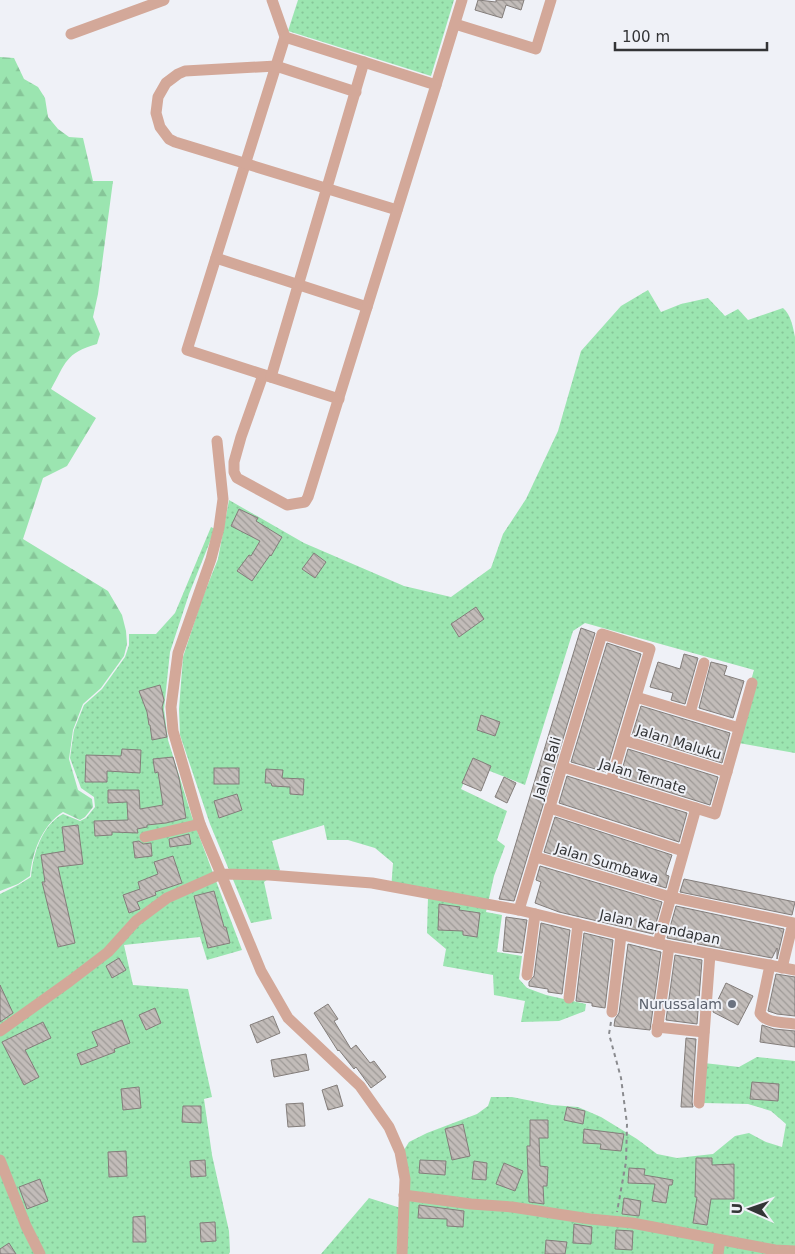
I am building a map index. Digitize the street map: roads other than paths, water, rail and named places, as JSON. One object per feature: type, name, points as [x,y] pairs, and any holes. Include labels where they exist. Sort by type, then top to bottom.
[{"type":"street","points":[[71,34],[164,0]]},
{"type":"street","points":[[272,0],[285,37],[187,350],[339,399]]},
{"type":"street","points":[[364,62],[298,284],[267,376],[241,437],[234,462],[234,472],[237,478],[287,505],[305,502],[308,498],[462,0]]},
{"type":"street","points":[[455,24],[536,49],[551,0]]},
{"type":"street","points":[[285,37],[436,85]]},
{"type":"street","points":[[356,92],[276,66],[185,71],[171,78],[166,83],[156,105],[160,127],[169,139],[175,142],[397,210]]},
{"type":"street","points":[[216,258],[367,307]]},
{"type":"street","points":[[217,441],[222,498],[219,528],[212,559],[178,653],[171,707],[173,731],[200,824],[261,971],[288,1018],[360,1086],[389,1128],[400,1152],[405,1179],[402,1254]]},
{"type":"street","name":"Jalan Bali","points":[[519,910],[602,634],[650,649],[636,697]]},
{"type":"street","points":[[690,713],[704,663]]},
{"type":"street","points":[[727,772],[752,683]]},
{"type":"street","points":[[610,781],[636,697],[739,728]]},
{"type":"street","name":"Jalan Maluku","points":[[623,740],[727,772]]},
{"type":"street","name":"Jalan Ternate","points":[[562,767],[715,814],[727,772]]},
{"type":"street","points":[[550,808],[683,851]]},
{"type":"street","points":[[696,808],[670,897],[663,945],[657,1029],[704,1032]]},
{"type":"street","points":[[145,838],[200,824]]},
{"type":"street","name":"Jalan Sumbawa","points":[[536,857],[670,897],[793,923],[782,968]]},
{"type":"street","points":[[0,1031],[108,952],[136,921],[167,898],[221,874]]},
{"type":"street","name":"Jalan Karandapan","points":[[221,874],[269,875],[372,883],[519,910],[663,945],[795,970]]},
{"type":"street","points":[[526,975],[535,914]]},
{"type":"street","points":[[569,998],[578,924]]},
{"type":"street","points":[[612,1012],[621,935]]},
{"type":"street","points":[[699,1103],[710,954]]},
{"type":"street","points":[[770,966],[760,1013],[767,1020],[795,1024]]},
{"type":"street","points":[[0,1160],[26,1226],[40,1254]]},
{"type":"street","points":[[404,1195],[615,1221],[681,1231],[775,1250],[795,1251]]},
{"type":"street","points":[[718,1254],[720,1240]]},
{"type":"place","name":"Nurussalam","points":[[732,1004]]}]
